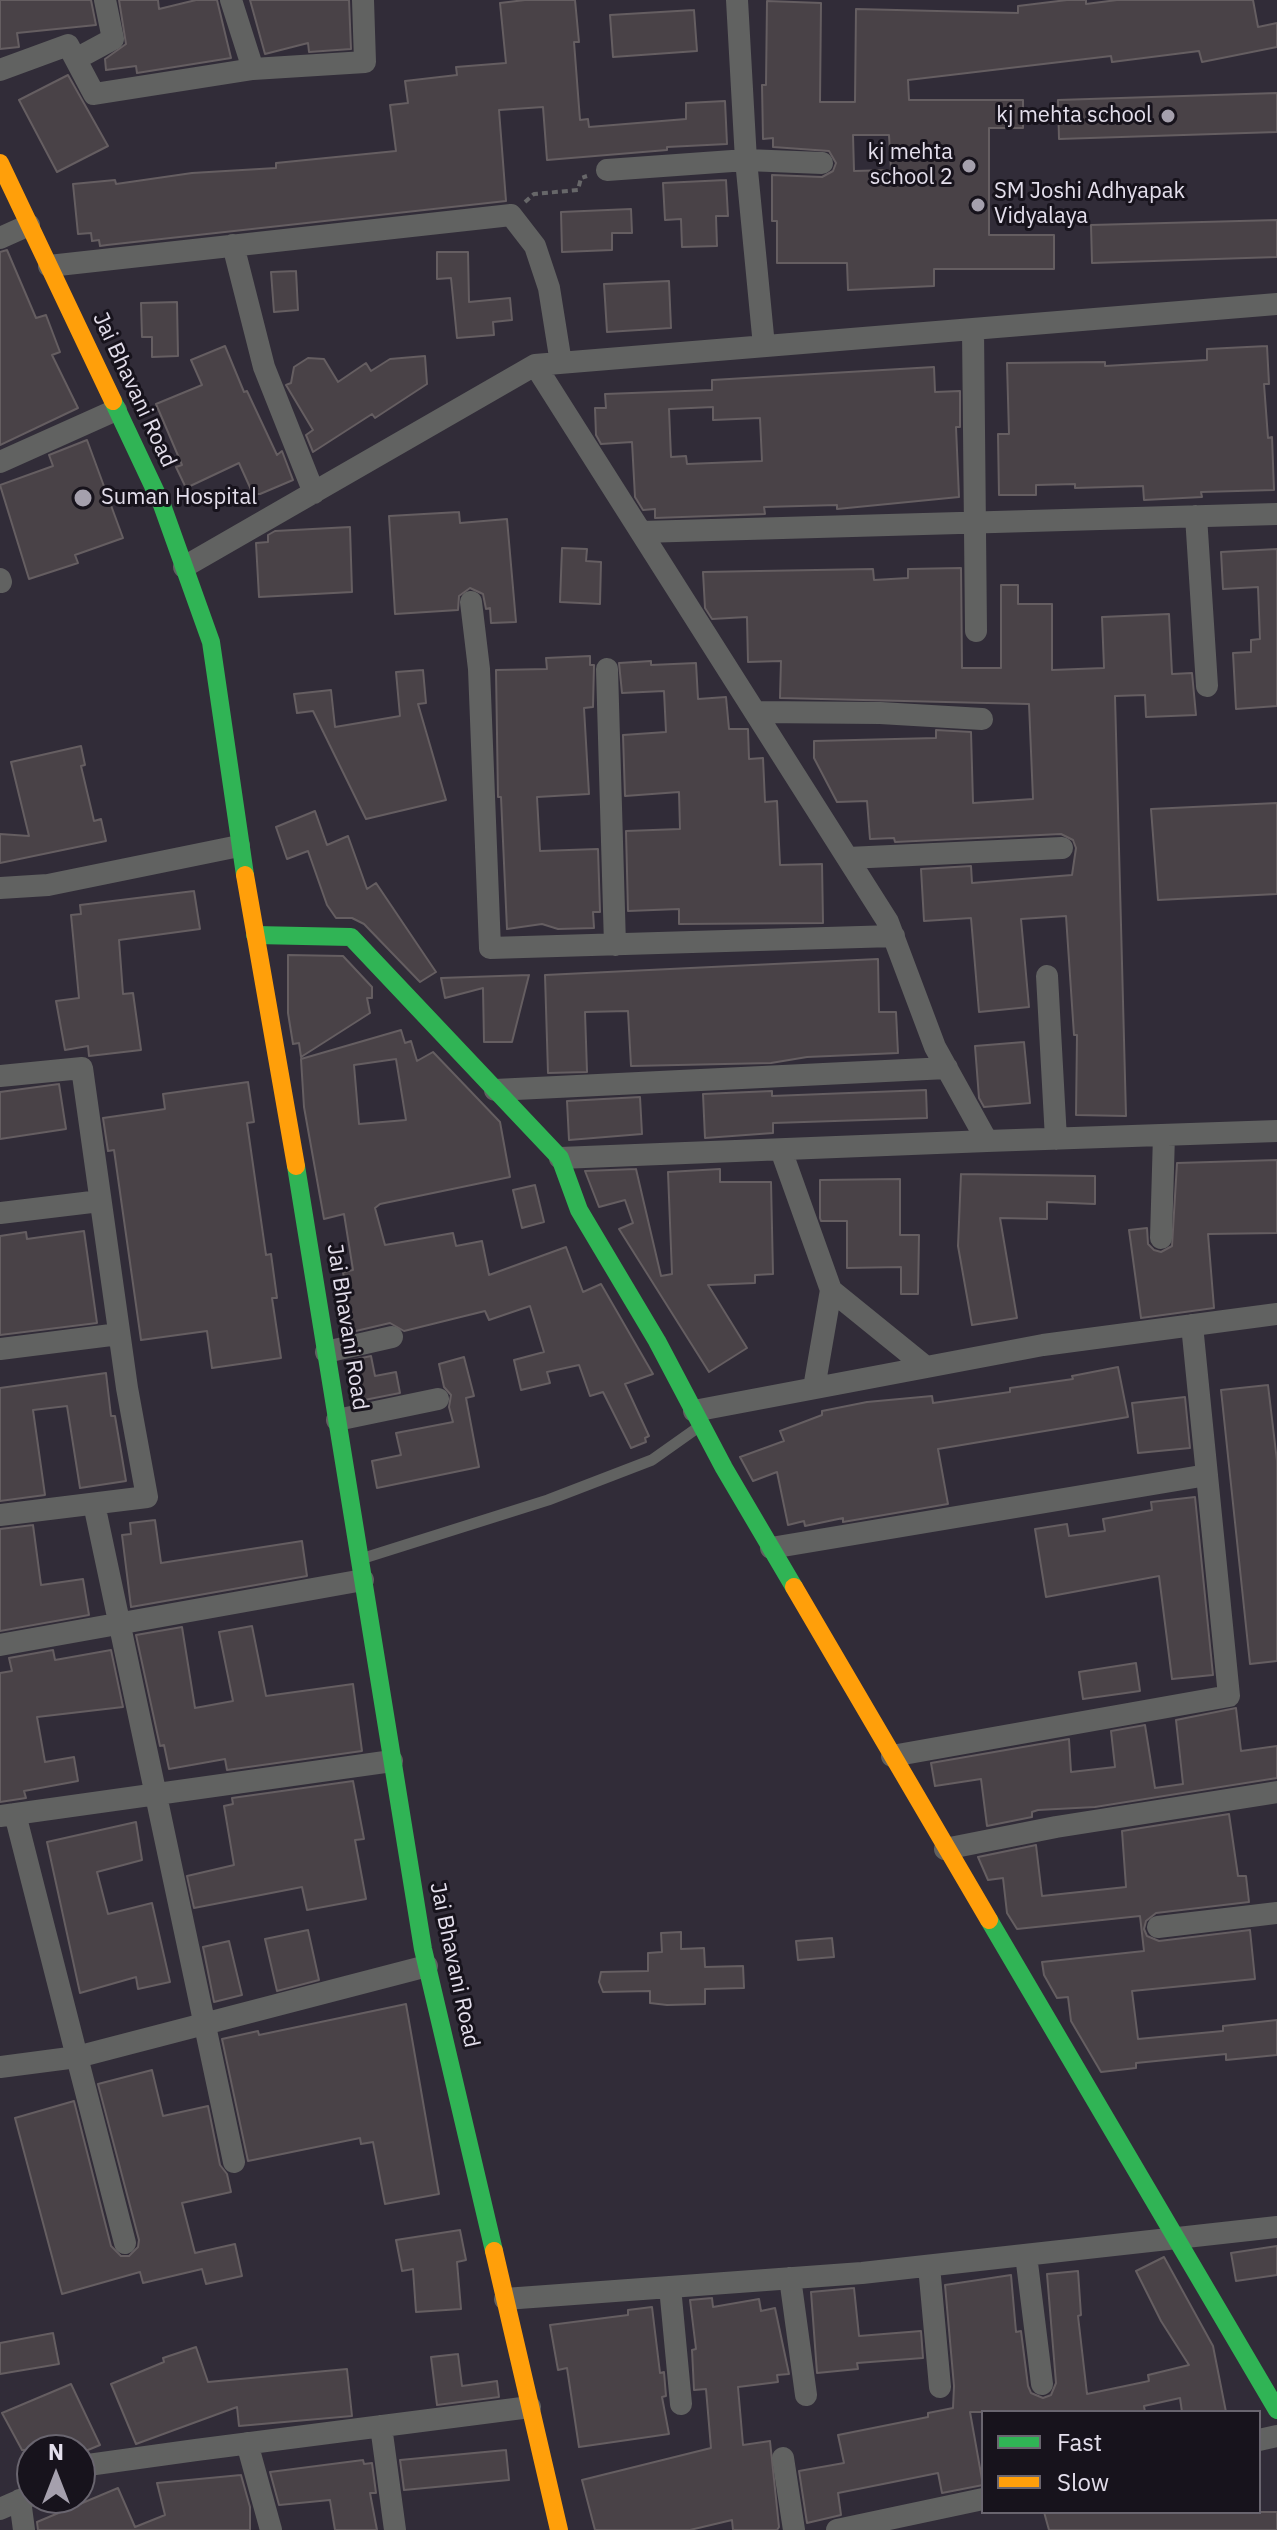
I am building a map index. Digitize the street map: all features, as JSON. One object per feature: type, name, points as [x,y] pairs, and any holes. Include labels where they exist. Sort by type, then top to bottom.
[{"type":"street","points":[[76,59],[113,39],[105,0]]},
{"type":"street","points":[[231,0],[253,69]]},
{"type":"street","points":[[0,70],[68,45],[94,94],[253,69],[365,62],[363,0]]},
{"type":"street","points":[[737,0],[746,160],[764,346]]},
{"type":"street","points":[[607,170],[746,160],[822,163]]},
{"type":"street","name":"Jai Bhavani Road","points":[[0,163],[162,505],[211,642],[239,846],[427,1966],[559,2530]]},
{"type":"street","points":[[49,266],[511,215],[535,246],[549,288],[561,363]]},
{"type":"street","points":[[0,238],[29,225]]},
{"type":"street","points":[[233,245],[264,367],[314,493]]},
{"type":"street","points":[[184,567],[535,365],[1277,304]]},
{"type":"street","points":[[973,329],[976,631]]},
{"type":"street","points":[[535,365],[848,858],[894,936],[935,1047],[987,1141]]},
{"type":"street","points":[[0,462],[116,410]]},
{"type":"street","points":[[641,532],[1277,514]]},
{"type":"street","points":[[1196,516],[1207,686]]},
{"type":"street","points":[[471,602],[479,669],[490,948],[894,936]]},
{"type":"street","points":[[607,669],[615,945]]},
{"type":"street","points":[[756,712],[880,713],[982,719]]},
{"type":"street","points":[[0,888],[48,885],[239,846]]},
{"type":"street","points":[[848,858],[1062,848]]},
{"type":"street","points":[[255,935],[351,937],[560,1158],[579,1210],[771,1548],[1277,2410]]},
{"type":"street","points":[[1047,976],[1056,1139]]},
{"type":"street","points":[[0,1076],[82,1068],[119,1334],[147,1497],[0,1515]]},
{"type":"street","points":[[495,1090],[947,1068]]},
{"type":"street","points":[[560,1158],[1277,1131]]},
{"type":"street","points":[[1161,1238],[1164,1135]]},
{"type":"street","points":[[781,1150],[831,1290],[814,1388]]},
{"type":"street","points":[[0,1213],[100,1201]]},
{"type":"street","points":[[831,1290],[926,1367]]},
{"type":"street","points":[[698,1418],[814,1388],[1043,1345],[1277,1314]]},
{"type":"street","points":[[892,1756],[1229,1696],[1192,1325]]},
{"type":"street","points":[[0,1349],[119,1334]]},
{"type":"street","points":[[326,1352],[392,1337]]},
{"type":"street","points":[[337,1420],[438,1399]]},
{"type":"street","points":[[771,1548],[1207,1475]]},
{"type":"street","points":[[94,1504],[234,2162]]},
{"type":"street","points":[[0,1645],[120,1623],[361,1570]]},
{"type":"street","points":[[125,2243],[77,2057],[8,1815],[392,1761]]},
{"type":"street","points":[[945,1849],[1056,1827],[1277,1792]]},
{"type":"street","points":[[1158,1927],[1277,1913]]},
{"type":"street","points":[[0,2067],[77,2057],[427,1966]]},
{"type":"street","points":[[505,2299],[929,2266],[1277,2227]]},
{"type":"street","points":[[1026,2255],[1042,2384]]},
{"type":"street","points":[[929,2266],[940,2387]]},
{"type":"street","points":[[790,2278],[806,2395]]},
{"type":"street","points":[[670,2287],[681,2404]]},
{"type":"street","points":[[96,2464],[530,2407]]},
{"type":"street","points":[[381,2426],[395,2530]]},
{"type":"street","points":[[247,2443],[271,2530]]},
{"type":"street","points":[[783,2458],[794,2530]]},
{"type":"street","points":[[837,2530],[981,2499]]},
{"type":"lane","points":[[361,1570],[652,1460],[698,1418]]},
{"type":"path","points":[[511,215],[534,194],[578,190],[581,178],[607,170]]},
{"type":"building","points":[[0,0],[91,0],[96,25],[17,33],[19,47],[0,49]]},
{"type":"building","points":[[119,0],[158,0],[159,9],[196,0],[217,0],[231,58],[137,73],[136,66],[106,70],[105,59],[126,44]]},
{"type":"building","points":[[250,0],[349,0],[351,49],[309,52],[308,43],[265,54]]},
{"type":"building","points":[[575,0],[579,42],[574,42],[580,120],[588,119],[589,127],[686,119],[686,103],[725,101],[727,144],[547,160],[543,107],[499,110],[506,201],[100,246],[99,240],[92,241],[91,233],[78,234],[73,184],[115,180],[116,184],[192,173],[276,168],[276,163],[396,151],[390,105],[408,103],[405,81],[457,75],[456,67],[506,63],[500,3]]},
{"type":"building","points":[[1067,0],[1086,0],[1086,4],[1117,0],[1253,0],[1258,27],[1277,23],[1277,47],[1202,62],[1199,51],[1112,62],[1111,56],[908,80],[909,100],[1023,100],[1023,128],[989,128],[989,235],[1054,235],[1054,269],[934,269],[934,286],[848,290],[847,263],[777,263],[777,221],[772,221],[772,175],[822,177],[833,171],[836,163],[829,151],[773,147],[773,138],[763,139],[762,85],[766,85],[767,1],[821,3],[820,102],[855,102],[856,9],[1018,13],[1018,6]],"holes":[[[853,135],[889,135],[891,170],[854,171]]]},
{"type":"building","points":[[694,10],[697,51],[613,57],[610,15]]},
{"type":"building","points":[[68,75],[108,146],[57,172],[19,100]]},
{"type":"building","name":"kj mehta school","points":[[1277,93],[1277,132],[1059,139],[1058,100]]},
{"type":"building","points":[[726,180],[728,216],[716,216],[717,246],[682,247],[681,219],[665,220],[663,183]]},
{"type":"building","points":[[631,209],[632,233],[612,233],[612,250],[562,252],[561,212]]},
{"type":"building","points":[[1277,220],[1277,257],[1092,263],[1091,225]]},
{"type":"building","points":[[7,250],[36,318],[46,315],[60,352],[52,355],[78,408],[0,445],[0,252]]},
{"type":"building","points":[[437,252],[468,252],[469,302],[510,298],[512,320],[493,322],[494,335],[457,338],[451,278],[437,279]]},
{"type":"building","points":[[296,271],[298,310],[274,312],[271,272]]},
{"type":"building","points":[[669,281],[671,328],[607,332],[604,284]]},
{"type":"building","points":[[177,302],[178,356],[152,357],[152,337],[142,337],[141,303]]},
{"type":"building","points":[[225,346],[244,392],[247,391],[277,455],[282,451],[293,480],[260,494],[253,494],[239,463],[186,488],[176,467],[182,465],[156,404],[202,385],[191,360]]},
{"type":"building","points":[[1267,346],[1269,384],[1264,384],[1268,438],[1272,437],[1274,490],[1201,492],[1202,497],[1144,500],[1143,486],[1075,488],[1075,484],[1036,485],[1036,495],[999,495],[998,434],[1009,434],[1007,363],[1105,362],[1105,366],[1207,360],[1207,349]]},
{"type":"building","points":[[425,356],[427,384],[375,418],[372,414],[313,452],[306,435],[313,430],[286,385],[291,383],[294,367],[308,358],[324,359],[338,382],[366,363],[371,371],[390,359]]},
{"type":"building","points":[[934,367],[935,392],[960,391],[960,427],[956,427],[959,497],[837,509],[837,505],[764,507],[765,514],[655,518],[655,509],[643,510],[635,497],[632,442],[601,444],[596,435],[595,408],[606,408],[605,394],[712,390],[712,380]],"holes":[[[713,407],[713,420],[760,418],[762,461],[687,464],[686,456],[671,457],[669,409]]]},
{"type":"building","points":[[87,440],[123,538],[75,555],[78,563],[29,579],[0,485],[53,466],[49,455]]},
{"type":"building","points":[[459,512],[460,523],[507,519],[516,622],[491,623],[490,608],[486,609],[483,594],[470,588],[459,596],[458,610],[395,614],[389,516]]},
{"type":"building","points":[[350,527],[352,592],[259,597],[256,543],[268,542],[268,535],[275,531]]},
{"type":"building","points":[[562,548],[587,549],[586,561],[601,562],[600,604],[560,602]]},
{"type":"building","points":[[1277,549],[1277,706],[1236,709],[1233,653],[1251,652],[1251,640],[1260,639],[1258,587],[1223,589],[1221,552]]},
{"type":"building","points":[[961,568],[962,668],[1001,668],[1001,585],[1018,585],[1018,604],[1052,604],[1052,670],[1104,668],[1102,617],[1169,614],[1172,674],[1192,673],[1196,715],[1146,717],[1145,695],[1115,696],[1126,1116],[1076,1115],[1077,1035],[1074,1035],[1066,916],[1021,919],[1029,1007],[979,1012],[971,918],[924,921],[921,869],[971,866],[972,883],[1072,875],[1076,848],[1073,840],[1061,834],[895,842],[894,838],[870,839],[867,801],[837,802],[814,758],[814,741],[936,738],[936,730],[971,732],[973,803],[1033,799],[1029,704],[780,698],[781,661],[748,662],[747,617],[712,619],[705,608],[703,572],[873,569],[874,580],[908,578],[908,569]]},
{"type":"building","points":[[590,656],[590,665],[594,665],[593,707],[584,708],[589,794],[537,797],[540,851],[598,849],[600,912],[593,912],[594,928],[558,929],[542,924],[507,929],[501,797],[498,797],[496,670],[547,669],[546,658]]},
{"type":"building","points":[[651,661],[651,665],[696,663],[698,699],[726,697],[729,729],[748,729],[749,759],[763,758],[765,802],[777,801],[780,865],[822,864],[823,923],[679,924],[679,909],[628,911],[626,831],[680,829],[679,792],[625,796],[623,735],[666,732],[664,691],[622,693],[619,663]]},
{"type":"building","points":[[423,670],[426,703],[418,704],[446,800],[366,819],[313,711],[297,713],[294,694],[331,690],[335,727],[400,716],[396,672]]},
{"type":"building","points":[[81,746],[85,765],[81,766],[94,821],[101,819],[106,841],[0,863],[0,834],[29,836],[11,762]]},
{"type":"building","points":[[1277,803],[1277,894],[1158,900],[1151,809]]},
{"type":"building","points":[[315,811],[327,845],[348,836],[367,889],[376,883],[436,972],[420,982],[364,924],[352,918],[336,918],[327,905],[308,851],[287,859],[276,827]]},
{"type":"building","points":[[194,891],[200,929],[119,940],[123,994],[133,993],[141,1050],[89,1056],[88,1046],[65,1050],[56,1001],[79,998],[71,915],[81,914],[80,905]]},
{"type":"building","points":[[288,955],[343,956],[372,987],[372,998],[367,998],[370,1013],[301,1057],[299,1043],[293,1044],[288,1013]]},
{"type":"building","points":[[878,959],[879,1012],[896,1012],[898,1053],[807,1057],[771,1063],[631,1066],[628,1011],[585,1012],[587,1072],[548,1073],[545,975]]},
{"type":"building","points":[[529,975],[512,1042],[484,1042],[483,988],[445,998],[441,978]]},
{"type":"building","points":[[401,1030],[405,1043],[411,1041],[417,1061],[433,1052],[500,1122],[510,1177],[380,1204],[375,1208],[385,1245],[453,1233],[456,1246],[482,1241],[489,1275],[566,1247],[583,1292],[601,1284],[653,1374],[625,1384],[649,1436],[645,1438],[646,1442],[631,1448],[603,1392],[590,1396],[579,1365],[547,1372],[550,1383],[521,1390],[514,1360],[544,1352],[530,1306],[489,1320],[485,1311],[404,1331],[390,1323],[343,1334],[341,1317],[350,1315],[343,1272],[353,1270],[344,1214],[324,1219],[304,1107],[301,1059]],"holes":[[[396,1059],[406,1120],[359,1124],[354,1065]]]},
{"type":"building","points":[[1024,1042],[1030,1103],[984,1107],[979,1098],[975,1046]]},
{"type":"building","points":[[248,1082],[254,1122],[247,1123],[266,1255],[271,1254],[277,1298],[272,1298],[281,1358],[212,1368],[207,1331],[141,1340],[114,1150],[108,1151],[103,1118],[165,1109],[163,1094]]},
{"type":"building","points":[[59,1084],[66,1129],[0,1139],[0,1092]]},
{"type":"building","points":[[926,1090],[927,1118],[773,1123],[773,1133],[705,1138],[703,1094],[772,1091],[772,1096]]},
{"type":"building","points":[[640,1097],[642,1134],[569,1140],[567,1101]]},
{"type":"building","points":[[1277,1160],[1277,1233],[1208,1234],[1214,1308],[1141,1318],[1129,1230],[1147,1228],[1148,1244],[1154,1250],[1161,1252],[1172,1246],[1177,1163]]},
{"type":"building","points":[[636,1169],[661,1276],[672,1274],[668,1172],[720,1169],[720,1182],[771,1182],[773,1274],[755,1275],[755,1283],[708,1285],[747,1348],[709,1372],[619,1229],[633,1223],[625,1200],[599,1207],[585,1171]]},
{"type":"building","points":[[961,1174],[1095,1176],[1095,1204],[1047,1202],[1047,1219],[1000,1218],[1017,1318],[972,1325],[958,1246]]},
{"type":"building","points":[[900,1179],[900,1235],[919,1235],[918,1294],[901,1294],[901,1267],[847,1268],[847,1221],[821,1221],[820,1218],[820,1180]]},
{"type":"building","points":[[535,1185],[544,1222],[522,1228],[513,1190]]},
{"type":"building","points":[[84,1231],[97,1323],[0,1335],[0,1236],[26,1232],[27,1239]]},
{"type":"building","points":[[371,1356],[375,1376],[396,1372],[400,1393],[354,1402],[348,1361]]},
{"type":"building","points":[[464,1357],[474,1396],[466,1398],[479,1467],[377,1488],[372,1461],[401,1455],[396,1433],[453,1422],[449,1407],[451,1395],[444,1387],[439,1364]]},
{"type":"building","points":[[1118,1367],[1128,1417],[938,1449],[948,1504],[843,1522],[843,1518],[805,1526],[804,1521],[788,1525],[777,1472],[753,1481],[740,1457],[784,1441],[780,1431],[822,1415],[822,1411],[867,1402],[932,1396],[933,1403],[1010,1392],[1010,1388],[1073,1379],[1072,1376]]},
{"type":"building","points":[[106,1373],[111,1416],[115,1416],[126,1481],[80,1488],[67,1406],[33,1410],[45,1495],[0,1501],[0,1388]]},
{"type":"building","points":[[1268,1385],[1277,1461],[1277,1661],[1250,1664],[1221,1390]]},
{"type":"building","points":[[1185,1397],[1190,1448],[1138,1453],[1132,1403]]},
{"type":"building","points":[[1195,1497],[1213,1675],[1172,1679],[1159,1576],[1046,1597],[1035,1529],[1067,1524],[1069,1536],[1105,1531],[1103,1519],[1152,1510],[1151,1502]]},
{"type":"building","points":[[155,1520],[161,1563],[302,1541],[307,1576],[131,1607],[122,1535],[131,1534],[130,1523]]},
{"type":"building","points":[[33,1525],[41,1585],[83,1579],[89,1615],[0,1631],[0,1529]]},
{"type":"building","points":[[252,1626],[266,1696],[353,1684],[362,1751],[227,1770],[225,1759],[169,1769],[164,1745],[160,1746],[136,1635],[182,1627],[195,1708],[233,1701],[219,1632]]},
{"type":"building","points":[[53,1650],[55,1660],[111,1650],[123,1707],[37,1717],[45,1762],[74,1757],[78,1781],[24,1791],[26,1798],[0,1802],[0,1673],[12,1671],[9,1658]]},
{"type":"building","points":[[1136,1663],[1140,1691],[1083,1699],[1079,1672]]},
{"type":"building","points":[[1236,1708],[1241,1751],[1277,1746],[1277,1778],[1095,1807],[1038,1810],[1032,1812],[1032,1817],[987,1826],[981,1779],[935,1786],[931,1763],[1069,1739],[1071,1772],[1115,1767],[1111,1731],[1145,1725],[1155,1788],[1183,1784],[1176,1720]]},
{"type":"building","points":[[353,1781],[364,1839],[355,1840],[366,1899],[307,1910],[302,1887],[194,1908],[187,1876],[234,1865],[224,1806],[233,1804],[232,1798]]},
{"type":"building","points":[[1229,1814],[1238,1876],[1246,1876],[1249,1902],[1156,1913],[1146,1921],[1144,1929],[1147,1936],[1159,1941],[1250,1930],[1255,1979],[1132,1991],[1138,2039],[1223,2031],[1223,2026],[1277,2020],[1277,2055],[1226,2060],[1226,2054],[1136,2063],[1136,2068],[1101,2072],[1071,2021],[1068,1997],[1057,1998],[1044,1975],[1042,1962],[1144,1951],[1140,1916],[1017,1929],[1007,1913],[1003,1878],[988,1880],[978,1857],[1036,1845],[1042,1896],[1126,1887],[1122,1831]]},
{"type":"building","points":[[136,1822],[142,1860],[97,1872],[108,1914],[152,1903],[170,1982],[138,1989],[136,1977],[80,1993],[47,1842]]},
{"type":"building","points":[[308,1930],[319,1980],[277,1991],[265,1939]]},
{"type":"building","points":[[681,1932],[681,1949],[704,1948],[705,1967],[743,1966],[744,1988],[705,1989],[705,2004],[650,2003],[650,1991],[603,1992],[599,1982],[601,1972],[648,1971],[648,1953],[662,1952],[661,1933]]},
{"type":"building","points":[[832,1938],[834,1957],[798,1960],[796,1941]]},
{"type":"building","points":[[229,1941],[242,1995],[214,2002],[203,1947]]},
{"type":"building","points":[[406,2004],[439,2194],[385,2204],[373,2142],[361,2144],[360,2138],[248,2161],[222,2039],[258,2031],[259,2035]]},
{"type":"building","points":[[152,2070],[163,2116],[208,2106],[220,2165],[227,2174],[231,2192],[182,2203],[195,2253],[235,2244],[242,2276],[206,2284],[202,2269],[143,2283],[140,2272],[62,2294],[15,2118],[74,2101],[111,2246],[121,2256],[129,2256],[138,2247],[139,2240],[98,2084]]},
{"type":"building","points":[[460,2230],[466,2260],[457,2262],[461,2309],[416,2312],[413,2269],[402,2271],[396,2240]]},
{"type":"building","points":[[1277,2246],[1277,2275],[1236,2281],[1231,2253]]},
{"type":"building","points":[[1164,2257],[1213,2346],[1226,2410],[1182,2410],[1180,2398],[1144,2406],[1145,2410],[970,2412],[981,2485],[942,2493],[938,2473],[838,2493],[841,2515],[807,2523],[799,2471],[844,2463],[838,2435],[928,2417],[928,2413],[953,2408],[954,2386],[945,2285],[1011,2275],[1016,2332],[1021,2331],[1028,2386],[1031,2393],[1043,2398],[1051,2395],[1056,2383],[1047,2274],[1078,2271],[1081,2315],[1078,2316],[1087,2394],[1149,2381],[1148,2375],[1189,2365],[1161,2321],[1136,2271]]},
{"type":"building","points":[[854,2288],[859,2336],[921,2331],[923,2358],[857,2363],[858,2369],[817,2373],[811,2292]]},
{"type":"building","points":[[712,2298],[713,2307],[759,2299],[761,2311],[775,2308],[789,2374],[777,2375],[778,2382],[738,2387],[743,2445],[770,2441],[779,2527],[777,2530],[733,2530],[732,2520],[690,2530],[595,2530],[582,2480],[711,2448],[706,2389],[694,2390],[692,2350],[696,2349],[690,2300]]},
{"type":"building","points":[[652,2307],[660,2373],[664,2372],[666,2396],[662,2397],[669,2434],[579,2447],[567,2368],[558,2370],[550,2325],[628,2315],[628,2310]]},
{"type":"building","points":[[53,2333],[59,2364],[0,2374],[0,2343]]},
{"type":"building","points":[[196,2347],[208,2382],[347,2369],[352,2416],[239,2426],[237,2407],[136,2444],[111,2384],[164,2362],[163,2358]]},
{"type":"building","points":[[458,2354],[462,2386],[497,2381],[499,2397],[437,2405],[431,2357]]},
{"type":"building","points":[[71,2384],[95,2434],[16,2434],[16,2439],[2,2413]]},
{"type":"building","points":[[506,2450],[509,2480],[404,2490],[400,2460]]},
{"type":"building","points":[[363,2460],[364,2464],[372,2463],[376,2493],[370,2493],[377,2530],[335,2530],[330,2500],[279,2505],[270,2472]]},
{"type":"building","points":[[241,2475],[250,2507],[250,2530],[38,2530],[37,2522],[56,2514],[96,2514],[96,2497],[118,2488],[135,2527],[165,2515],[157,2483]]},
{"type":"building","points":[[1277,2512],[1277,2530],[1049,2530],[1045,2514]]},
{"type":"traffic: fast","points":[[113,401],[162,505],[211,642],[245,875]]},
{"type":"traffic: fast","points":[[255,935],[351,937],[560,1158],[579,1210],[657,1341],[724,1468],[794,1587]]},
{"type":"traffic: fast","points":[[296,1166],[423,1949],[494,2251]]},
{"type":"traffic: fast","points":[[989,1920],[1277,2410]]},
{"type":"traffic: slow","points":[[0,163],[113,401]]},
{"type":"traffic: slow","points":[[245,875],[296,1166]]},
{"type":"traffic: slow","points":[[794,1587],[989,1920]]},
{"type":"traffic: slow","points":[[494,2251],[559,2530]]},
{"type":"place","name":"kj mehta school","points":[[1168,116]]},
{"type":"place","name":"kj mehta school 2","points":[[969,166]]},
{"type":"place","name":"SM Joshi Adhyapak Vidyalaya","points":[[978,205]]},
{"type":"place","name":"Suman Hospital","points":[[83,498]]}]
